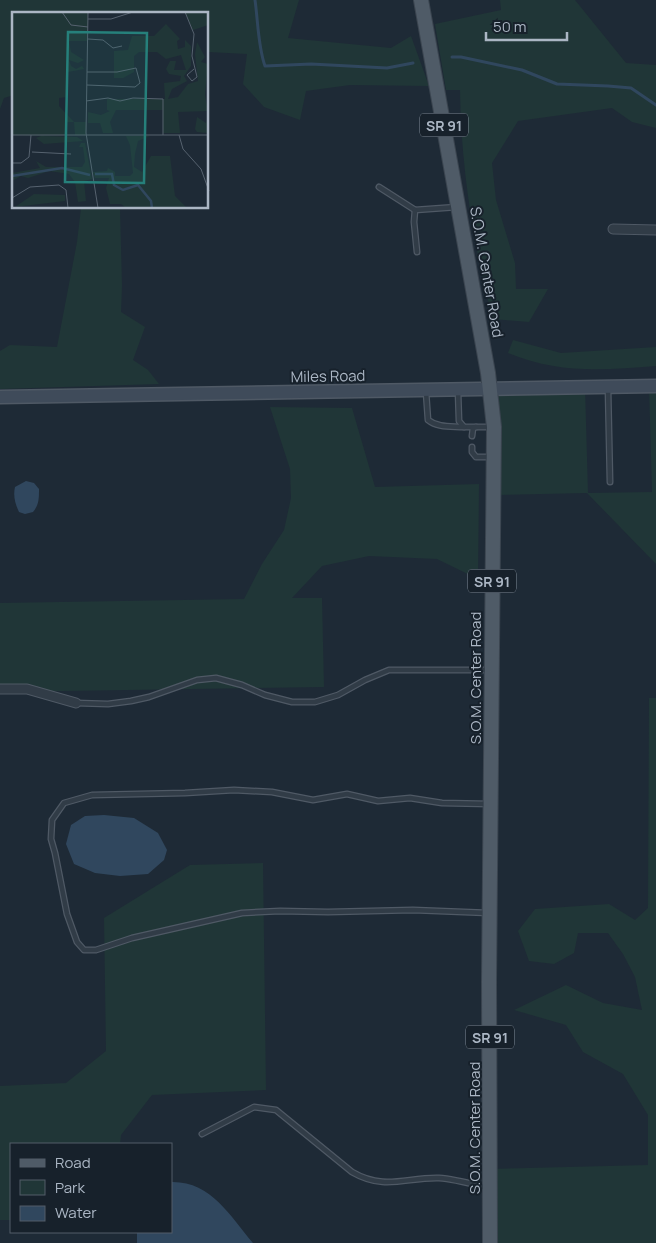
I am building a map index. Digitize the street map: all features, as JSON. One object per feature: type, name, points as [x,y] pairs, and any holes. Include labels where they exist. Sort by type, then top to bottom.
[{"type":"main road","name":"S.O.M. Center Road","points":[[421,0],[491,389],[494,427],[490,913],[490,1243]]},
{"type":"main road","name":"Miles Road","points":[[0,397],[656,386]]},
{"type":"street","points":[[613,229],[656,230]]},
{"type":"street","points":[[0,689],[27,689],[76,703]]},
{"type":"lane","points":[[379,187],[415,210],[458,207]]},
{"type":"lane","points":[[415,210],[414,222],[417,252]]},
{"type":"lane","points":[[608,386],[610,482]]},
{"type":"lane","points":[[426,390],[428,420],[435,425],[494,427]]},
{"type":"lane","points":[[458,390],[459,421],[464,427]]},
{"type":"lane","points":[[472,436],[473,428],[476,426]]},
{"type":"lane","points":[[472,447],[472,452],[476,456],[494,457]]},
{"type":"lane","points":[[76,703],[108,704],[131,701],[149,697],[198,680],[216,678],[292,702],[315,702],[338,694],[389,670],[492,670]]},
{"type":"lane","points":[[490,913],[413,910],[242,913],[132,938],[96,950],[84,950],[77,942],[66,914],[50,826],[55,814],[64,803],[92,795],[234,790],[272,792],[312,800],[347,794],[378,801],[410,798],[442,803],[491,804]]},
{"type":"lane","points":[[202,1134],[254,1107],[276,1110],[360,1177],[383,1183],[437,1178],[490,1188]]},
{"type":"green space","points":[[0,0],[299,0],[288,38],[391,48],[411,36],[429,86],[350,85],[306,91],[300,120],[264,107],[243,84],[247,54],[209,52],[209,12],[12,12],[12,96],[4,98],[0,109]]},
{"type":"green space","points":[[500,0],[575,0],[626,63],[656,65],[656,128],[632,122],[612,108],[518,121],[492,163],[496,200],[515,263],[516,289],[548,289],[529,322],[493,319],[469,206],[460,90],[446,90],[435,24],[501,10]]},
{"type":"green space","points":[[81,209],[120,209],[121,312],[145,327],[133,360],[148,370],[159,384],[0,389],[0,351],[10,345],[57,347],[77,242]]},
{"type":"green space","points":[[513,340],[561,353],[656,347],[656,366],[581,369],[545,364],[508,353]]},
{"type":"green space","points":[[649,386],[656,386],[656,564],[587,493],[494,495],[491,389],[585,387],[588,493],[652,492]]},
{"type":"green space","points":[[270,407],[352,408],[375,487],[479,484],[478,579],[437,559],[369,556],[322,566],[292,598],[322,598],[324,687],[0,692],[0,603],[244,599],[262,564],[284,530],[291,498],[290,469]]},
{"type":"green space","points":[[649,698],[656,698],[656,1243],[489,1243],[489,1169],[648,1165],[648,1115],[623,1074],[583,1052],[566,1025],[514,1010],[566,985],[603,1003],[642,1010],[635,977],[623,954],[608,933],[578,933],[574,953],[554,964],[529,961],[518,931],[535,909],[609,904],[635,920],[648,908]]},
{"type":"green space","points":[[263,863],[266,1090],[152,1095],[121,1135],[120,1143],[10,1143],[10,1220],[0,1220],[0,1086],[66,1083],[106,1051],[104,918],[190,865]]},
{"type":"water","points":[[26,481],[34,483],[39,489],[39,495],[38,504],[33,512],[25,514],[19,512],[15,503],[14,493],[15,487]]},
{"type":"water","points":[[104,815],[134,818],[158,833],[167,850],[164,860],[148,874],[120,876],[95,873],[74,864],[66,844],[71,825],[85,816]]},
{"type":"water","points":[[172,1182],[185,1183],[197,1187],[208,1194],[218,1202],[253,1243],[137,1243],[137,1233],[172,1233]]},
{"type":"waterway","points":[[255,0],[265,66],[311,64],[387,68],[413,63]]},
{"type":"waterway","points":[[452,57],[461,57],[522,70],[557,84],[631,88],[656,105]]}]
